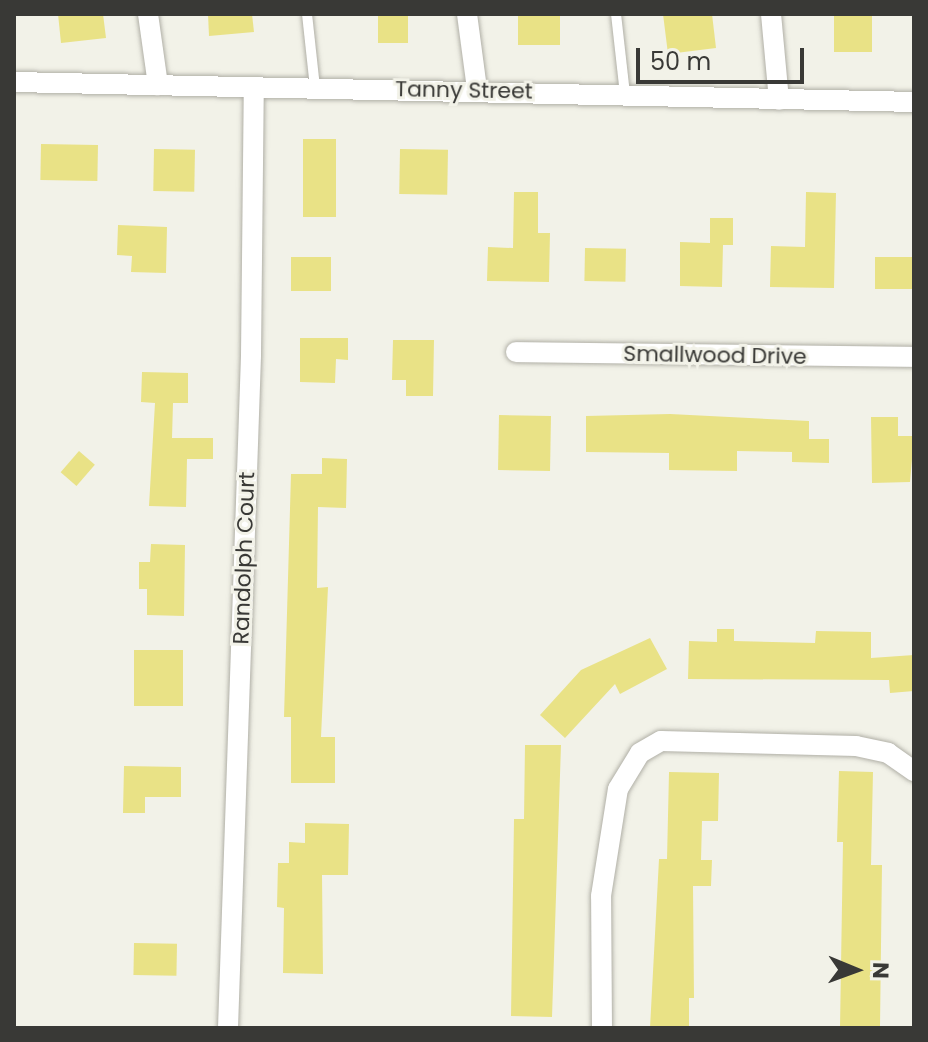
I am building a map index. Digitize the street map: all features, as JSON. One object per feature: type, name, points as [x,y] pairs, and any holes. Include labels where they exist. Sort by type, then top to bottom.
[{"type":"street","points":[[148,14],[158,85]]},
{"type":"street","points":[[467,14],[477,89]]},
{"type":"street","points":[[771,14],[779,100]]},
{"type":"street","name":"Tanny Street","points":[[14,82],[477,89],[914,102]]},
{"type":"street","name":"Randolph Court","points":[[228,1028],[251,355],[254,87]]},
{"type":"street","name":"Smallwood Drive","points":[[516,352],[914,357]]},
{"type":"street","points":[[602,1028],[601,896],[618,789],[640,753],[661,741],[856,746],[888,753],[914,771]]},
{"type":"lane","points":[[307,14],[315,88]]},
{"type":"lane","points":[[616,14],[625,94]]},
{"type":"building","points":[[58,14],[103,14],[106,38],[61,43]]},
{"type":"building","points":[[208,14],[252,14],[254,32],[209,36]]},
{"type":"building","points":[[378,14],[408,14],[408,43],[378,43]]},
{"type":"building","points":[[518,14],[560,14],[560,45],[518,45]]},
{"type":"building","points":[[663,14],[712,14],[716,48],[668,54]]},
{"type":"building","points":[[834,14],[872,14],[872,52],[834,52]]},
{"type":"building","points":[[303,139],[336,139],[336,217],[303,217]]},
{"type":"building","points":[[41,144],[98,145],[97,181],[40,180]]},
{"type":"building","points":[[154,149],[195,150],[194,192],[153,191]]},
{"type":"building","points":[[400,149],[448,150],[447,195],[399,194]]},
{"type":"building","points":[[514,192],[538,192],[538,233],[550,233],[549,282],[487,281],[488,247],[513,248]]},
{"type":"building","points":[[806,192],[836,193],[834,288],[770,287],[771,246],[805,247]]},
{"type":"building","points":[[710,218],[733,218],[733,245],[723,245],[722,287],[680,286],[680,242],[710,243]]},
{"type":"building","points":[[118,225],[167,227],[166,273],[131,272],[132,256],[117,255]]},
{"type":"building","points":[[585,248],[626,249],[625,282],[584,281]]},
{"type":"building","points":[[291,257],[331,257],[331,291],[291,291]]},
{"type":"building","points":[[875,257],[914,257],[914,289],[875,289]]},
{"type":"building","points":[[300,338],[348,338],[348,360],[336,359],[335,383],[300,382]]},
{"type":"building","points":[[393,340],[434,340],[433,396],[406,396],[406,380],[392,380]]},
{"type":"building","points":[[142,372],[188,373],[188,403],[173,403],[172,438],[213,438],[213,459],[187,459],[186,507],[149,506],[155,403],[141,402]]},
{"type":"building","points":[[670,414],[809,421],[809,439],[829,439],[829,463],[792,462],[792,452],[737,451],[737,471],[669,470],[669,453],[586,452],[586,416]]},
{"type":"building","points":[[499,415],[551,416],[550,471],[498,470]]},
{"type":"building","points":[[871,417],[898,417],[898,436],[914,436],[910,482],[872,483]]},
{"type":"building","points":[[79,451],[95,465],[76,486],[61,472]]},
{"type":"building","points":[[322,458],[347,459],[346,508],[318,507],[317,588],[328,587],[321,737],[335,737],[335,783],[291,783],[291,717],[284,717],[291,474],[322,474]]},
{"type":"building","points":[[151,544],[185,545],[184,616],[147,615],[147,589],[139,589],[139,562],[150,562]]},
{"type":"building","points":[[717,629],[734,629],[734,641],[815,643],[816,631],[871,632],[871,658],[914,655],[914,691],[890,693],[889,680],[688,679],[689,641],[717,642]]},
{"type":"building","points":[[650,638],[667,669],[620,694],[615,684],[565,738],[540,715],[581,670]]},
{"type":"building","points":[[134,650],[183,650],[183,706],[134,706]]},
{"type":"building","points":[[525,745],[561,745],[552,1017],[511,1016],[514,819],[524,819]]},
{"type":"building","points":[[124,766],[181,767],[181,797],[145,797],[145,813],[123,813]]},
{"type":"building","points":[[839,771],[873,772],[871,865],[882,865],[880,1028],[840,1028],[843,842],[837,842]]},
{"type":"building","points":[[669,772],[719,773],[718,821],[702,821],[701,860],[712,860],[711,886],[693,886],[694,998],[689,998],[689,1028],[650,1028],[659,859],[667,859]]},
{"type":"building","points":[[305,823],[349,824],[348,875],[322,875],[323,974],[283,973],[284,908],[277,907],[278,863],[289,863],[289,842],[305,843]]},
{"type":"building","points":[[134,943],[177,944],[176,976],[133,975]]}]
